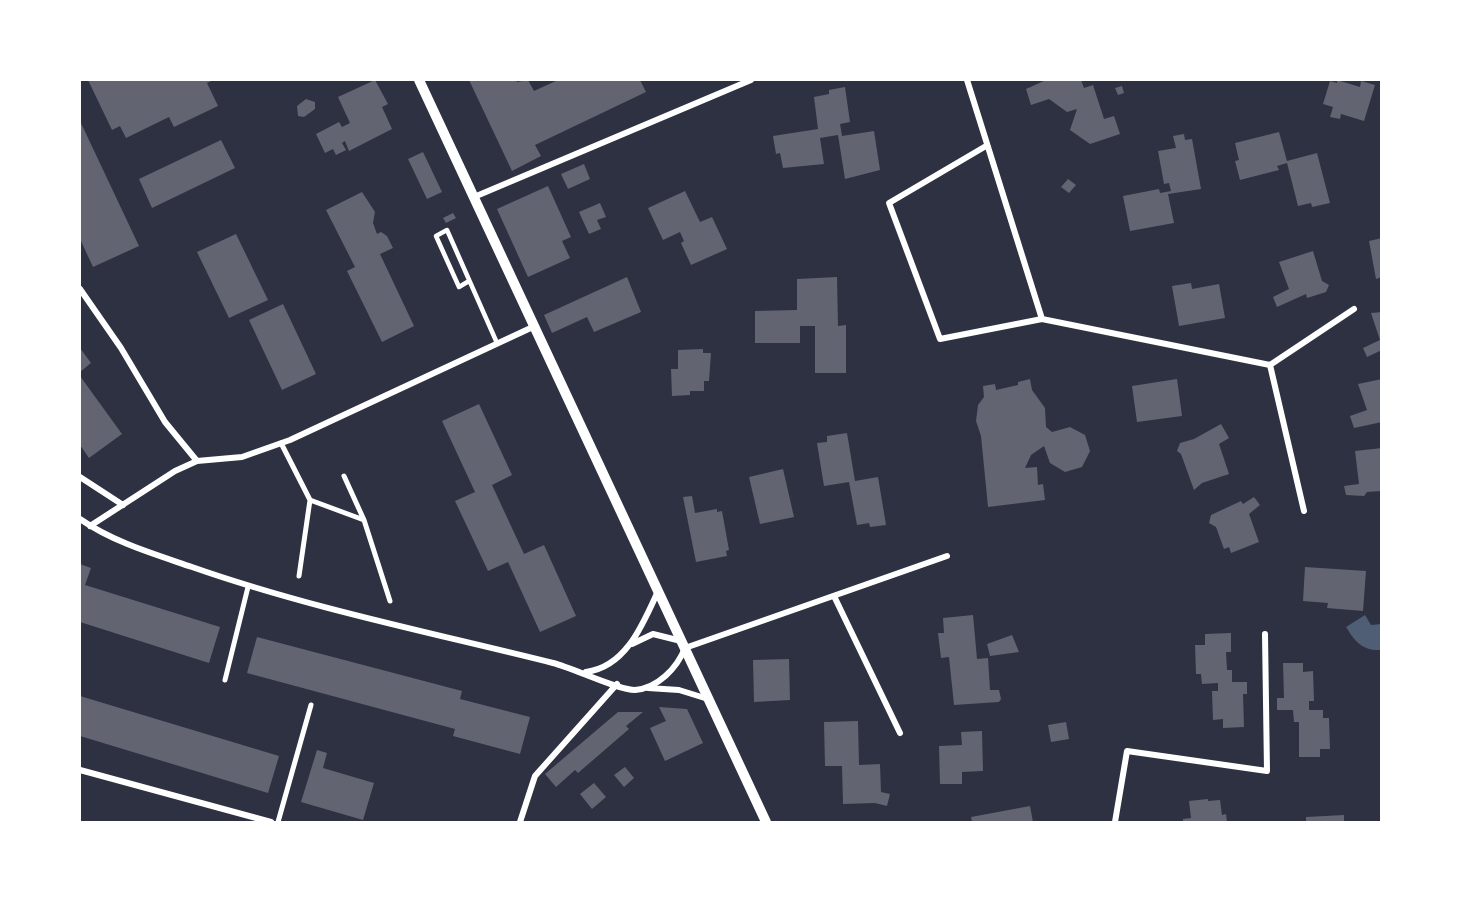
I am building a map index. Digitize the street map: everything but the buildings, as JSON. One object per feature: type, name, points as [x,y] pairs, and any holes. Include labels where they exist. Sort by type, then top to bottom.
[{"type":"street","points":[[419,80],[766,822]]},
{"type":"street","points":[[474,197],[751,80]]},
{"type":"street","points":[[967,80],[1042,318]]},
{"type":"street","points":[[986,146],[889,203],[939,339],[1042,318],[1270,365],[1354,309]]},
{"type":"street","points":[[80,289],[121,348],[165,422],[197,461]]},
{"type":"street","points":[[90,526],[175,471],[197,461],[242,457],[281,443],[535,326]]},
{"type":"street","points":[[1270,365],[1304,511]]},
{"type":"street","points":[[281,443],[310,500],[299,576]]},
{"type":"street","points":[[344,476],[364,520],[390,601]]},
{"type":"street","points":[[80,477],[123,505]]},
{"type":"street","points":[[310,500],[364,520]]},
{"type":"street","points":[[80,519],[136,548],[248,586],[582,673],[632,690],[647,688],[679,690],[708,700]]},
{"type":"street","points":[[582,673],[597,671],[613,663],[628,646],[639,638],[653,634],[683,645],[834,596],[947,556]]},
{"type":"street","points":[[225,680],[248,586]]},
{"type":"street","points":[[628,646],[658,591]]},
{"type":"street","points":[[834,596],[900,733]]},
{"type":"street","points":[[1115,822],[1127,751],[1267,771],[1265,634]]},
{"type":"street","points":[[647,688],[667,675],[680,661],[683,645]]},
{"type":"street","points":[[520,822],[535,776],[617,684]]},
{"type":"street","points":[[278,822],[311,705]]},
{"type":"street","points":[[80,770],[271,822]]},
{"type":"lane","points":[[469,281],[459,287],[436,236],[447,230],[497,343]]},
{"type":"water","points":[[1365,615],[1371,625],[1381,624],[1381,650],[1364,647],[1346,627]]}]
